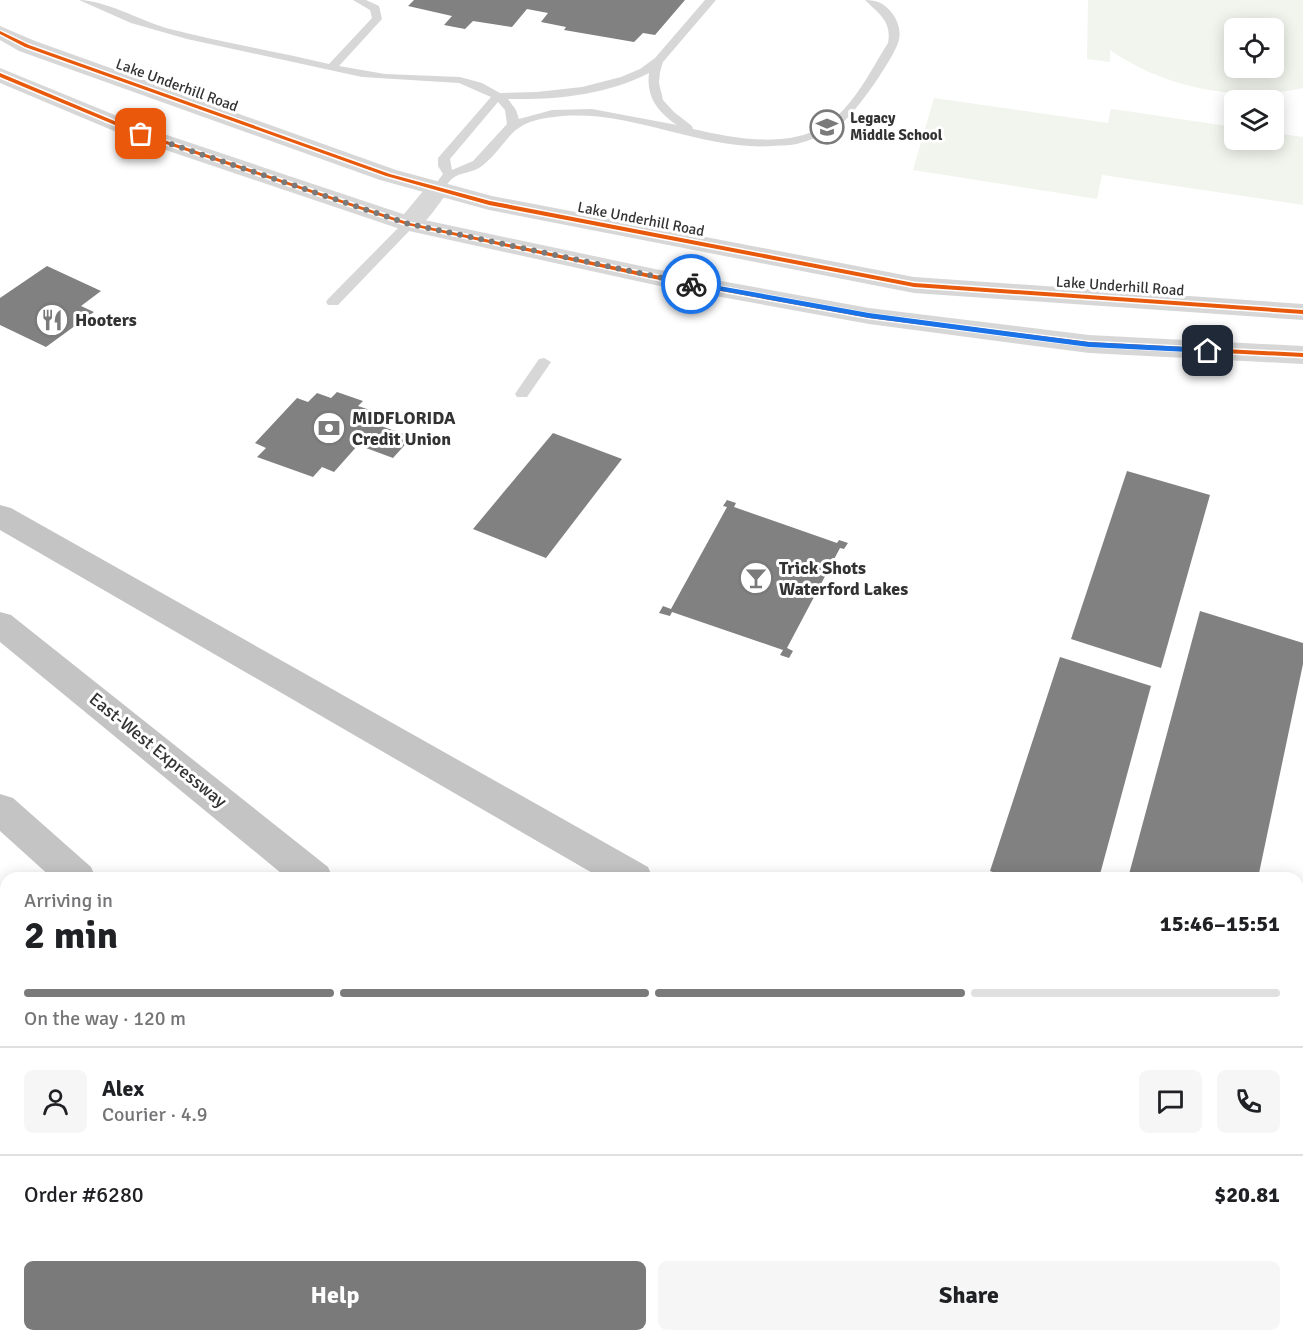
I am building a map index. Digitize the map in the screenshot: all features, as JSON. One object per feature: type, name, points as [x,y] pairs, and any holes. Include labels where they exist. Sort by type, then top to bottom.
[{"type":"highway","points":[[0,516],[624,872]]},
{"type":"highway","name":"East-West Expressway","points":[[0,624],[308,872]]},
{"type":"highway","points":[[0,809],[71,872]]},
{"type":"street","name":"Lake Underhill Road","points":[[0,32],[27,46],[388,175],[443,182],[489,204],[914,285],[1303,312]]},
{"type":"street","points":[[0,75],[141,134],[409,224],[656,277],[869,316],[1089,345],[1303,355]]},
{"type":"street","points":[[409,224],[443,182]]},
{"type":"lane","points":[[84,0],[146,25],[333,67],[385,78],[450,78],[471,83],[498,96],[511,111],[513,125]]},
{"type":"lane","points":[[333,67],[377,18],[375,8],[357,0]]},
{"type":"lane","points":[[443,182],[444,158],[498,96],[589,89],[625,79],[658,61],[711,0]]},
{"type":"lane","points":[[443,182],[477,164],[513,125],[543,116],[593,113],[618,116],[736,141],[769,143],[799,139],[822,131],[834,124],[852,104],[893,43],[895,36],[893,22],[870,0]]},
{"type":"lane","points":[[658,61],[652,78],[655,96],[667,113],[695,133]]},
{"type":"lane","points":[[333,302],[409,224]]},
{"type":"lane","points":[[522,394],[544,362]]},
{"type":"shaded area","points":[[1088,0],[1303,0],[1303,88],[1284,91],[1224,90],[1224,92],[1178,83],[1131,63],[1110,50],[1110,62],[1087,59]]},
{"type":"shaded area","points":[[934,98],[1108,123],[1111,109],[1224,126],[1224,150],[1284,150],[1284,134],[1303,137],[1303,205],[1102,175],[1097,199],[913,170]]},
{"type":"building","points":[[414,0],[685,0],[655,35],[643,33],[634,42],[564,30],[566,27],[541,22],[548,13],[527,9],[512,27],[473,21],[465,29],[444,25],[452,16],[408,6]]},
{"type":"building","points":[[47,266],[101,291],[81,306],[94,312],[46,347],[0,325],[0,298]]},
{"type":"building","name":"MIDFLORIDA Credit Union","points":[[337,392],[363,401],[358,406],[373,411],[364,420],[412,437],[393,458],[358,445],[334,472],[322,467],[313,477],[257,457],[266,448],[255,443],[297,398],[308,402],[317,393],[331,398]]},
{"type":"building","points":[[553,433],[622,459],[546,558],[473,529]]},
{"type":"building","points":[[1127,471],[1210,495],[1161,668],[1071,639]]},
{"type":"building","name":"Trick Shots Waterford Lakes","points":[[727,500],[736,503],[734,507],[837,543],[839,540],[848,543],[844,549],[840,548],[787,648],[793,651],[789,658],[780,655],[783,650],[672,612],[670,616],[659,613],[663,606],[671,609],[727,507],[723,506]]},
{"type":"building","points":[[1200,611],[1303,643],[1303,664],[1259,872],[1130,872]]},
{"type":"building","points":[[1060,657],[1151,686],[1101,872],[990,871]]},
{"type":"cycle path","points":[[0,32],[27,46],[388,175],[489,203],[914,285],[1303,312]]},
{"type":"cycle path","points":[[0,75],[141,134],[409,224],[655,277],[869,316],[1089,344],[1303,355]]},
{"type":"way so far","points":[[141,134],[409,224],[691,284]]},
{"type":"place","name":"Legacy Middle School","points":[[827,127]]},
{"type":"place","name":"Hooters","points":[[52,320]]},
{"type":"place","name":"MIDFLORIDA Credit Union","points":[[329,428]]},
{"type":"place","name":"Trick Shots Waterford Lakes","points":[[756,578]]},
{"type":"route","points":[[691,284],[869,316],[1089,345],[1208,351]]}]
